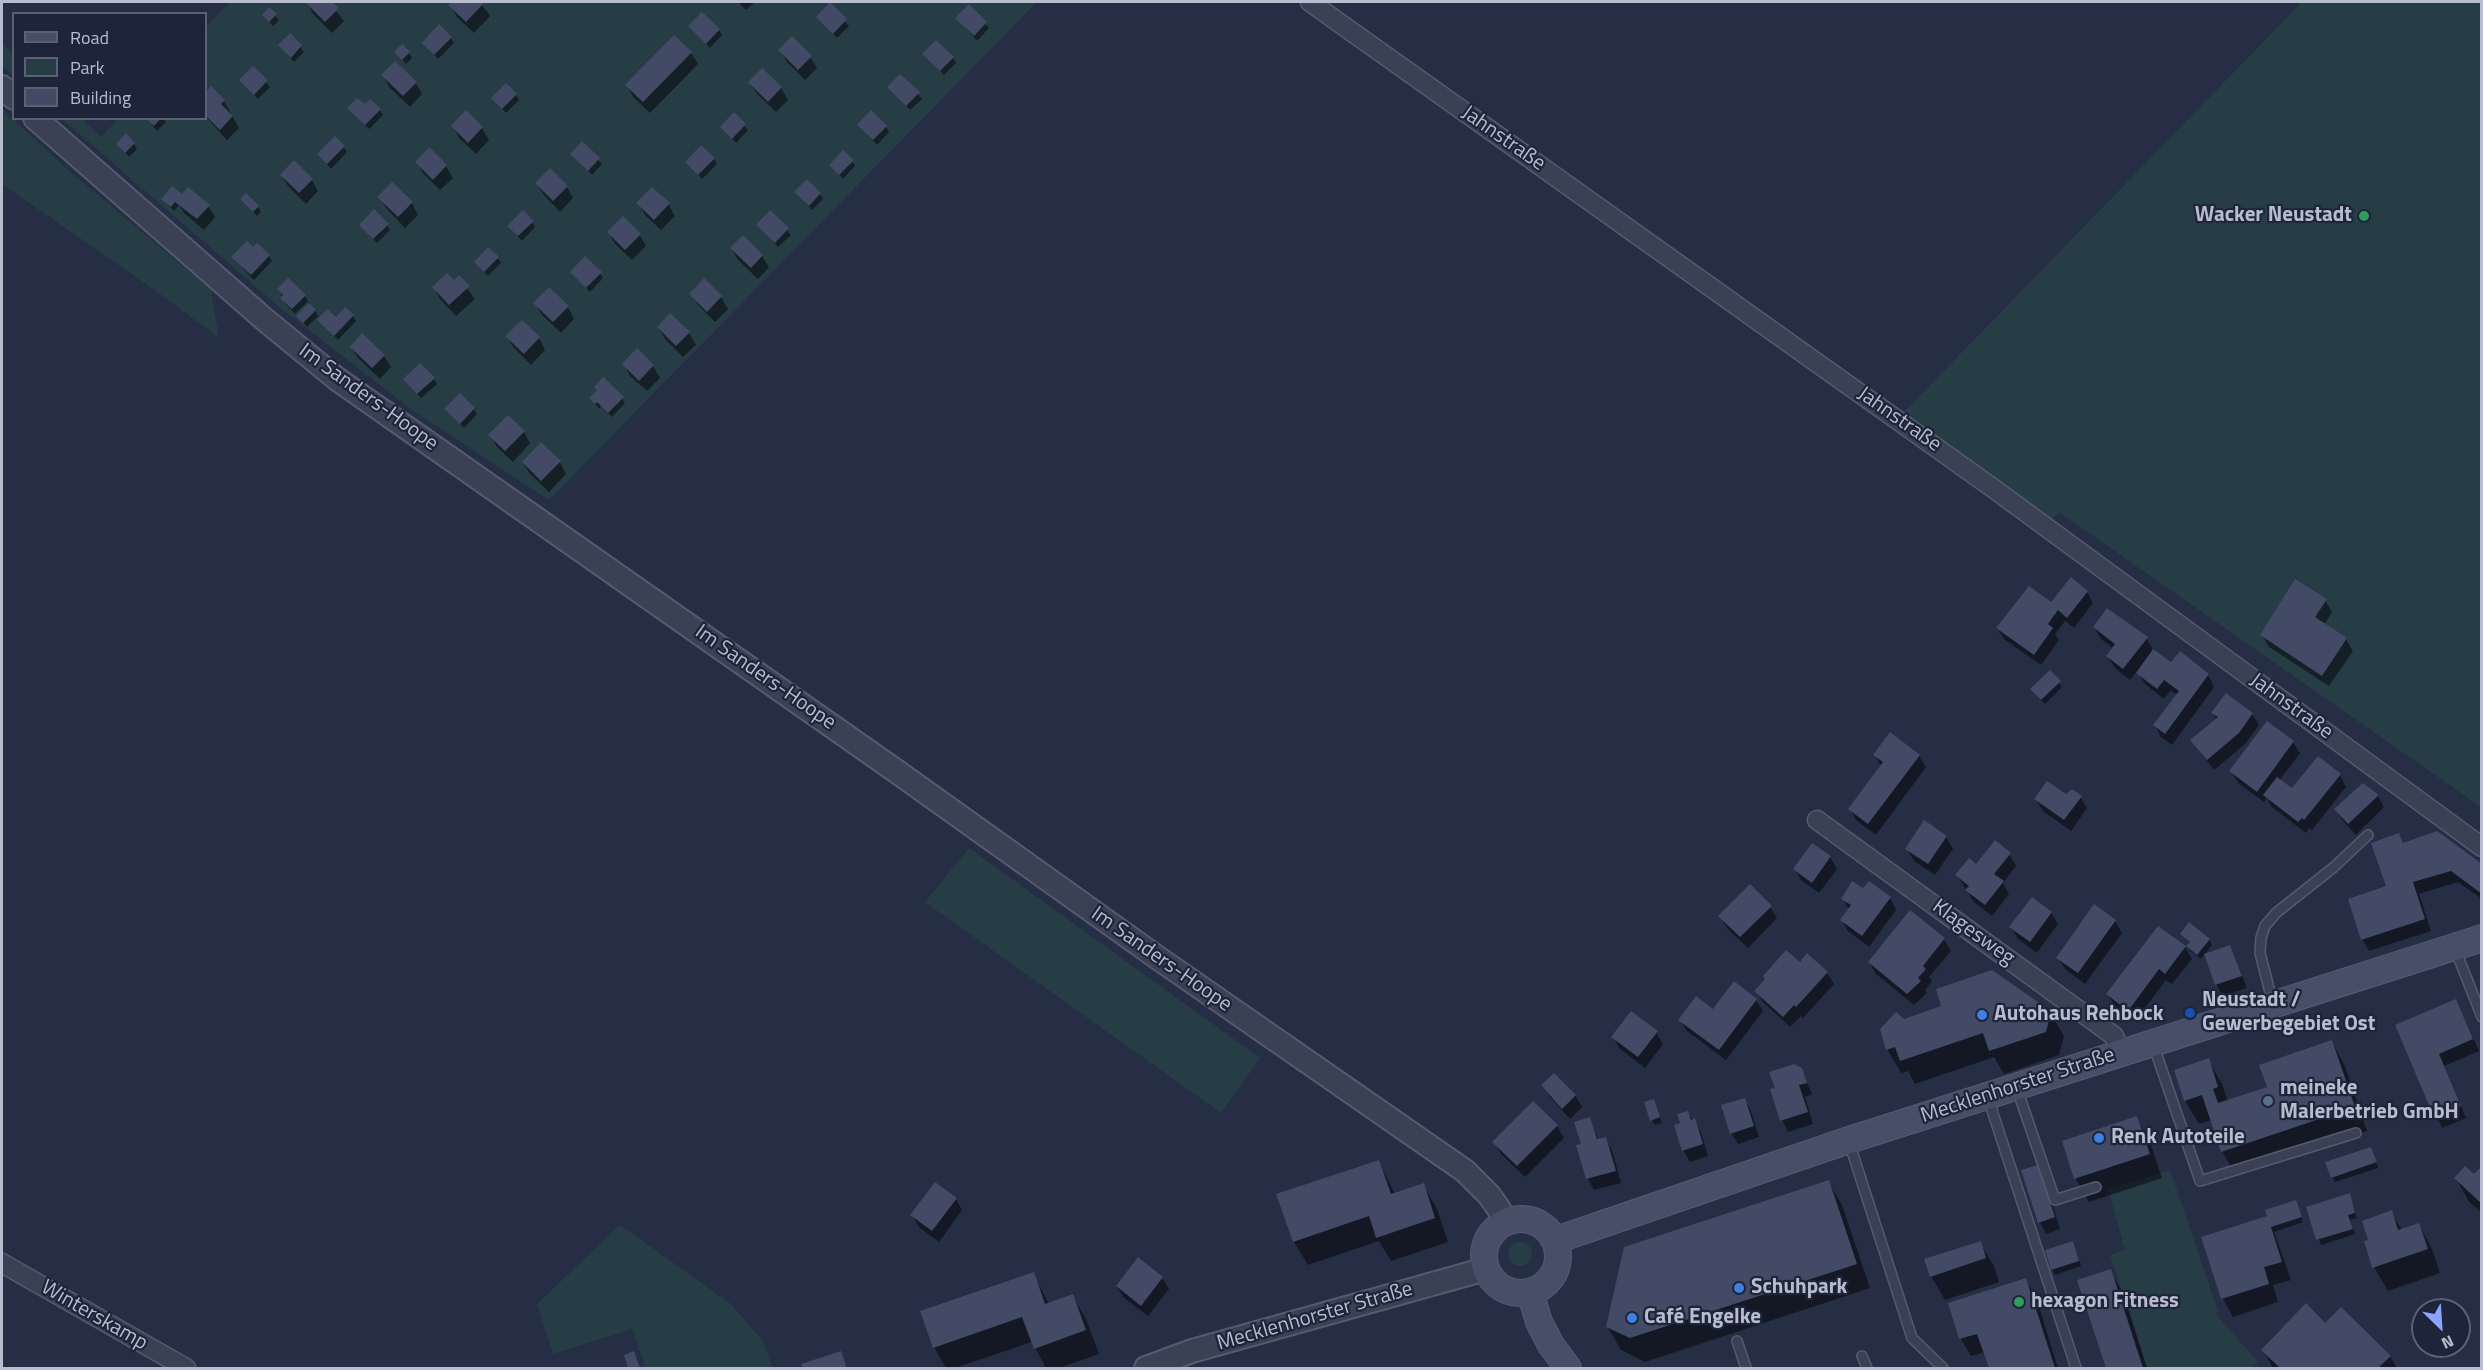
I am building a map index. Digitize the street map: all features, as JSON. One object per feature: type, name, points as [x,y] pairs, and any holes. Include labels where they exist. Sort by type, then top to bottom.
[{"type":"main road","name":"Mecklenhorster Straße","points":[[1556,1240],[1849,1140],[2481,938]]},
{"type":"main road","points":[[1518,1218],[1531,1219],[1542,1224],[1556,1240],[1559,1256],[1557,1268],[1551,1279],[1542,1287],[1530,1292],[1508,1292],[1491,1278],[1486,1269],[1483,1255],[1487,1241],[1494,1229],[1504,1222],[1518,1218]]},
{"type":"main road","points":[[1530,1292],[1539,1322],[1551,1345],[1568,1368]]},
{"type":"street","name":"Jahnstraße","points":[[1310,2],[1990,486],[2481,847]]},
{"type":"street","name":"Im Sanders-Hoope","points":[[37,120],[264,319],[337,379],[868,751],[1158,958],[1465,1171],[1489,1195],[1499,1209],[1504,1222]]},
{"type":"street","name":"Klagesweg","points":[[1817,820],[2114,1036],[2121,1053]]},
{"type":"street","name":"Winterskamp","points":[[2,1263],[186,1368]]},
{"type":"street","name":"Mecklenhorster Straße","points":[[1146,1368],[1192,1351],[1486,1269]]},
{"type":"lane","points":[[2273,1004],[2260,954],[2265,926],[2276,913],[2334,867],[2368,835]]},
{"type":"lane","points":[[2454,946],[2481,1017]]},
{"type":"lane","points":[[2152,1042],[2200,1180],[2356,1132]]},
{"type":"lane","points":[[2016,1086],[2055,1200],[2096,1186]]},
{"type":"lane","points":[[1987,1096],[2076,1368]]},
{"type":"lane","points":[[1849,1140],[1912,1338],[1943,1368]]},
{"type":"lane","points":[[1737,1341],[1746,1368]]},
{"type":"lane","points":[[1862,1356],[1867,1368]]},
{"type":"green space","points":[[230,2],[1037,2],[549,500],[412,410],[278,306],[63,120],[83,120],[101,137],[117,120],[207,120],[207,26]]},
{"type":"green space","name":"Wacker Neustadt","points":[[2302,2],[2481,2],[2481,807],[2059,512],[2052,519],[1903,413]]},
{"type":"green space","points":[[2,42],[12,53],[12,75],[2,65]]},
{"type":"green space","points":[[2,109],[66,168],[211,290],[219,338],[156,291],[2,184]]},
{"type":"green space","points":[[969,848],[1260,1058],[1221,1113],[925,902]]},
{"type":"green space","points":[[2170,1170],[2218,1311],[2216,1314],[2258,1362],[2251,1368],[2147,1368],[2110,1255],[2125,1250],[2108,1189]]},
{"type":"green space","points":[[620,1225],[731,1304],[762,1340],[773,1368],[646,1368],[632,1329],[553,1354],[537,1304]]},
{"type":"green space","points":[[1520,1242],[1525,1243],[1531,1249],[1531,1259],[1525,1265],[1520,1266],[1515,1265],[1509,1259],[1508,1254],[1509,1249],[1515,1243]]},
{"type":"building","points":[[305,2],[332,2],[339,8],[325,22]]},
{"type":"building","points":[[452,2],[484,3],[466,22],[448,5]]},
{"type":"building","points":[[830,2],[847,19],[833,34],[816,17]]},
{"type":"building","points":[[969,4],[987,22],[974,36],[955,18]]},
{"type":"building","points":[[269,7],[277,14],[269,22],[262,15]]},
{"type":"building","points":[[702,12],[720,29],[706,44],[688,26]]},
{"type":"building","points":[[439,24],[452,37],[434,55],[422,43]]},
{"type":"building","points":[[290,33],[302,45],[291,58],[278,45]]},
{"type":"building","points":[[674,35],[692,52],[643,102],[625,85]]},
{"type":"building","points":[[792,36],[812,56],[798,70],[778,50]]},
{"type":"building","points":[[936,40],[954,57],[940,71],[922,54]]},
{"type":"building","points":[[402,44],[410,52],[402,60],[394,52]]},
{"type":"building","points":[[395,61],[417,82],[403,96],[381,75]]},
{"type":"building","points":[[253,66],[268,80],[254,95],[239,80]]},
{"type":"building","points":[[762,68],[782,87],[768,102],[748,82]]},
{"type":"building","points":[[900,74],[920,92],[906,106],[887,87]]},
{"type":"building","points":[[506,83],[517,94],[502,109],[491,98]]},
{"type":"building","points":[[211,86],[225,100],[221,104],[233,116],[220,130],[207,117],[207,91]]},
{"type":"building","points":[[357,98],[365,104],[370,99],[381,109],[365,125],[347,108]]},
{"type":"building","points":[[466,110],[483,127],[468,143],[451,126]]},
{"type":"building","points":[[871,110],[887,126],[873,140],[857,125]]},
{"type":"building","points":[[734,112],[746,124],[732,139],[720,127]]},
{"type":"building","points":[[147,120],[159,120],[154,126]]},
{"type":"building","points":[[126,133],[135,143],[125,153],[116,144]]},
{"type":"building","points":[[335,136],[345,146],[327,164],[317,154]]},
{"type":"building","points":[[582,141],[600,158],[588,171],[570,154]]},
{"type":"building","points":[[701,145],[715,158],[698,175],[685,162]]},
{"type":"building","points":[[429,147],[447,165],[433,180],[415,162]]},
{"type":"building","points":[[843,150],[854,160],[839,175],[829,165]]},
{"type":"building","points":[[294,160],[313,179],[299,193],[280,175]]},
{"type":"building","points":[[550,168],[568,186],[553,201],[535,183]]},
{"type":"building","points":[[807,179],[821,193],[809,206],[794,192]]},
{"type":"building","points":[[392,182],[413,202],[398,217],[377,197]]},
{"type":"building","points":[[172,186],[182,194],[188,187],[210,205],[197,219],[175,202],[171,207],[161,199]]},
{"type":"building","points":[[652,187],[670,203],[654,220],[636,203]]},
{"type":"building","points":[[246,193],[259,206],[253,212],[240,199]]},
{"type":"building","points":[[374,209],[389,224],[373,239],[359,225]]},
{"type":"building","points":[[523,210],[534,221],[518,236],[507,226]]},
{"type":"building","points":[[770,210],[789,228],[775,243],[756,225]]},
{"type":"building","points":[[623,216],[641,234],[625,250],[607,232]]},
{"type":"building","points":[[743,235],[763,255],[751,268],[730,248]]},
{"type":"building","points":[[247,241],[253,247],[257,243],[270,255],[251,275],[231,257]]},
{"type":"building","points":[[488,247],[499,257],[484,272],[474,262]]},
{"type":"building","points":[[585,256],[602,272],[586,288],[570,272]]},
{"type":"building","points":[[447,273],[454,280],[459,275],[470,286],[449,305],[432,287]]},
{"type":"building","points":[[288,278],[306,295],[292,309],[280,298],[283,295],[277,289]]},
{"type":"building","points":[[704,278],[722,296],[707,312],[689,294]]},
{"type":"building","points":[[549,287],[569,306],[553,322],[533,303]]},
{"type":"building","points":[[309,303],[316,310],[303,323],[296,316]]},
{"type":"building","points":[[345,307],[354,315],[334,336],[317,320],[327,309],[336,317]]},
{"type":"building","points":[[670,313],[690,332],[676,346],[657,327]]},
{"type":"building","points":[[522,320],[540,337],[524,354],[505,336]]},
{"type":"building","points":[[362,333],[385,355],[372,368],[350,347]]},
{"type":"building","points":[[637,348],[654,365],[639,381],[622,364]]},
{"type":"building","points":[[420,363],[435,378],[417,394],[403,379]]},
{"type":"building","points":[[603,377],[624,397],[608,413],[597,402],[595,404],[589,398],[597,390],[594,387]]},
{"type":"building","points":[[460,393],[475,408],[460,424],[444,409]]},
{"type":"building","points":[[508,415],[525,431],[505,451],[488,435]]},
{"type":"building","points":[[541,442],[561,461],[541,481],[522,462]]},
{"type":"building","points":[[2071,577],[2088,591],[2067,618],[2058,610],[2048,624],[2053,628],[2034,655],[1996,628],[2029,586],[2051,602]]},
{"type":"building","points":[[2295,579],[2327,599],[2315,617],[2347,638],[2322,676],[2260,635]]},
{"type":"building","points":[[2107,608],[2148,637],[2123,669],[2106,656],[2115,644],[2093,627]]},
{"type":"building","points":[[2153,649],[2171,662],[2180,651],[2209,674],[2165,734],[2153,725],[2179,691],[2164,680],[2157,689],[2136,673]]},
{"type":"building","points":[[2050,670],[2061,681],[2041,700],[2030,689]]},
{"type":"building","points":[[2226,693],[2253,713],[2239,733],[2207,760],[2190,740],[2218,717],[2211,713]]},
{"type":"building","points":[[2267,721],[2294,741],[2257,792],[2229,771]]},
{"type":"building","points":[[1890,732],[1920,755],[1868,824],[1848,809],[1883,762],[1873,755]]},
{"type":"building","points":[[2318,756],[2341,774],[2304,820],[2302,818],[2298,822],[2263,795],[2277,777],[2292,788]]},
{"type":"building","points":[[2047,781],[2066,794],[2072,789],[2082,796],[2064,820],[2034,799]]},
{"type":"building","points":[[2363,783],[2379,795],[2348,824],[2334,809]]},
{"type":"building","points":[[1924,820],[1947,836],[1928,864],[1905,849]]},
{"type":"building","points":[[2437,831],[2482,864],[2482,894],[2451,871],[2413,882],[2425,919],[2361,940],[2348,899],[2386,886],[2371,843],[2399,833],[2403,843]]},
{"type":"building","points":[[1995,840],[2011,853],[1994,874],[2004,881],[1985,905],[1965,890],[1969,886],[1955,875],[1969,858],[1976,864]]},
{"type":"building","points":[[1812,843],[1831,856],[1812,883],[1793,869]]},
{"type":"building","points":[[1852,881],[1863,888],[1869,881],[1891,897],[1862,936],[1840,920],[1851,905],[1841,899]]},
{"type":"building","points":[[1750,884],[1772,906],[1740,937],[1718,916]]},
{"type":"building","points":[[2032,897],[2052,912],[2030,942],[2009,927]]},
{"type":"building","points":[[2094,904],[2116,920],[2078,973],[2056,958]]},
{"type":"building","points":[[1910,910],[1945,938],[1923,966],[1926,969],[1918,978],[1921,981],[1907,994],[1868,962]]},
{"type":"building","points":[[2189,922],[2210,939],[2197,955],[2186,946],[2190,942],[2180,934]]},
{"type":"building","points":[[2158,926],[2186,946],[2165,974],[2159,969],[2128,1011],[2106,994]]},
{"type":"building","points":[[2230,945],[2242,976],[2215,985],[2204,954]]},
{"type":"building","points":[[1786,950],[1800,962],[1807,953],[1828,972],[1796,1007],[1794,1005],[1783,1017],[1754,991],[1765,979],[1763,976]]},
{"type":"building","name":"Autohaus Rehbock","points":[[1992,970],[2051,1011],[2046,1032],[1989,1051],[1983,1033],[1900,1061],[1895,1047],[1886,1050],[1880,1029],[1896,1012],[1904,1019],[1941,1006],[1936,989]]},
{"type":"building","points":[[1734,981],[1757,999],[1719,1050],[1678,1020],[1696,996],[1713,1009]]},
{"type":"building","points":[[2456,999],[2473,1039],[2439,1054],[2461,1106],[2434,1117],[2395,1025]]},
{"type":"building","points":[[1631,1011],[1658,1031],[1638,1057],[1611,1037]]},
{"type":"building","points":[[2332,1040],[2355,1107],[2221,1152],[2202,1095],[2184,1101],[2174,1070],[2209,1058],[2218,1087],[2213,1089],[2218,1103],[2267,1087],[2259,1065]]},
{"type":"building","points":[[1794,1064],[1802,1068],[1807,1083],[1799,1085],[1808,1112],[1780,1121],[1770,1089],[1775,1088],[1769,1072]]},
{"type":"building","points":[[1554,1073],[1576,1095],[1562,1109],[1541,1085]]},
{"type":"building","points":[[1745,1098],[1754,1126],[1730,1134],[1721,1105]]},
{"type":"building","points":[[1654,1099],[1660,1117],[1650,1121],[1644,1102]]},
{"type":"building","points":[[1533,1101],[1558,1125],[1517,1166],[1492,1142]]},
{"type":"building","points":[[1688,1111],[1691,1120],[1695,1118],[1703,1144],[1682,1151],[1674,1125],[1680,1123],[1677,1114]]},
{"type":"building","points":[[2137,1116],[2150,1154],[2074,1179],[2062,1141]]},
{"type":"building","points":[[1590,1117],[1597,1139],[1606,1137],[1616,1171],[1586,1179],[1576,1145],[1581,1144],[1574,1122]]},
{"type":"building","points":[[2371,1147],[2377,1162],[2331,1178],[2325,1162]]},
{"type":"building","points":[[1379,1160],[1391,1194],[1424,1183],[1435,1218],[1376,1238],[1369,1216],[1293,1242],[1276,1194]]},
{"type":"building","points":[[2038,1165],[2055,1217],[2038,1223],[2021,1170]]},
{"type":"building","points":[[2465,1166],[2474,1174],[2482,1166],[2482,1204],[2454,1178]]},
{"type":"building","points":[[1829,1180],[1857,1264],[1630,1338],[1606,1327],[1624,1247]]},
{"type":"building","points":[[935,1182],[957,1198],[932,1231],[910,1215]]},
{"type":"building","points":[[2350,1193],[2355,1213],[2348,1215],[2353,1229],[2316,1240],[2306,1207]]},
{"type":"building","points":[[2296,1200],[2302,1217],[2271,1227],[2282,1262],[2264,1267],[2269,1284],[2221,1299],[2201,1237],[2267,1216],[2265,1210]]},
{"type":"building","points":[[2392,1210],[2398,1230],[2419,1223],[2428,1249],[2372,1268],[2364,1241],[2368,1240],[2362,1221]]},
{"type":"building","points":[[1981,1241],[1986,1258],[1930,1277],[1924,1259]]},
{"type":"building","points":[[2073,1241],[2079,1261],[2051,1270],[2045,1250]]},
{"type":"building","points":[[1138,1257],[1163,1277],[1141,1306],[1116,1286]]},
{"type":"building","points":[[2111,1269],[2143,1368],[2106,1368],[2077,1280]]},
{"type":"building","points":[[1034,1272],[1045,1304],[1073,1294],[1086,1330],[1034,1349],[1022,1317],[933,1348],[920,1311]]},
{"type":"building","points":[[2026,1278],[2055,1368],[1989,1368],[1977,1334],[1959,1339],[1948,1303]]},
{"type":"building","points":[[2306,1303],[2325,1323],[2341,1307],[2391,1356],[2378,1368],[2280,1368],[2261,1350]]},
{"type":"building","points":[[634,1351],[640,1368],[628,1368],[624,1355]]},
{"type":"building","points":[[841,1351],[847,1368],[802,1368],[801,1364]]},
{"type":"place","name":"Wacker Neustadt","points":[[2364,216]]},
{"type":"place","name":"Neustadt / Gewerbegebiet Ost","points":[[2190,1013]]},
{"type":"place","name":"Autohaus Rehbock","points":[[1982,1015]]},
{"type":"place","name":"meineke Malerbetrieb GmbH","points":[[2268,1101]]},
{"type":"place","name":"Renk Autoteile","points":[[2099,1138]]},
{"type":"place","name":"Schuhpark","points":[[1739,1288]]},
{"type":"place","name":"hexagon Fitness","points":[[2019,1302]]},
{"type":"place","name":"Café Engelke","points":[[1632,1318]]}]
